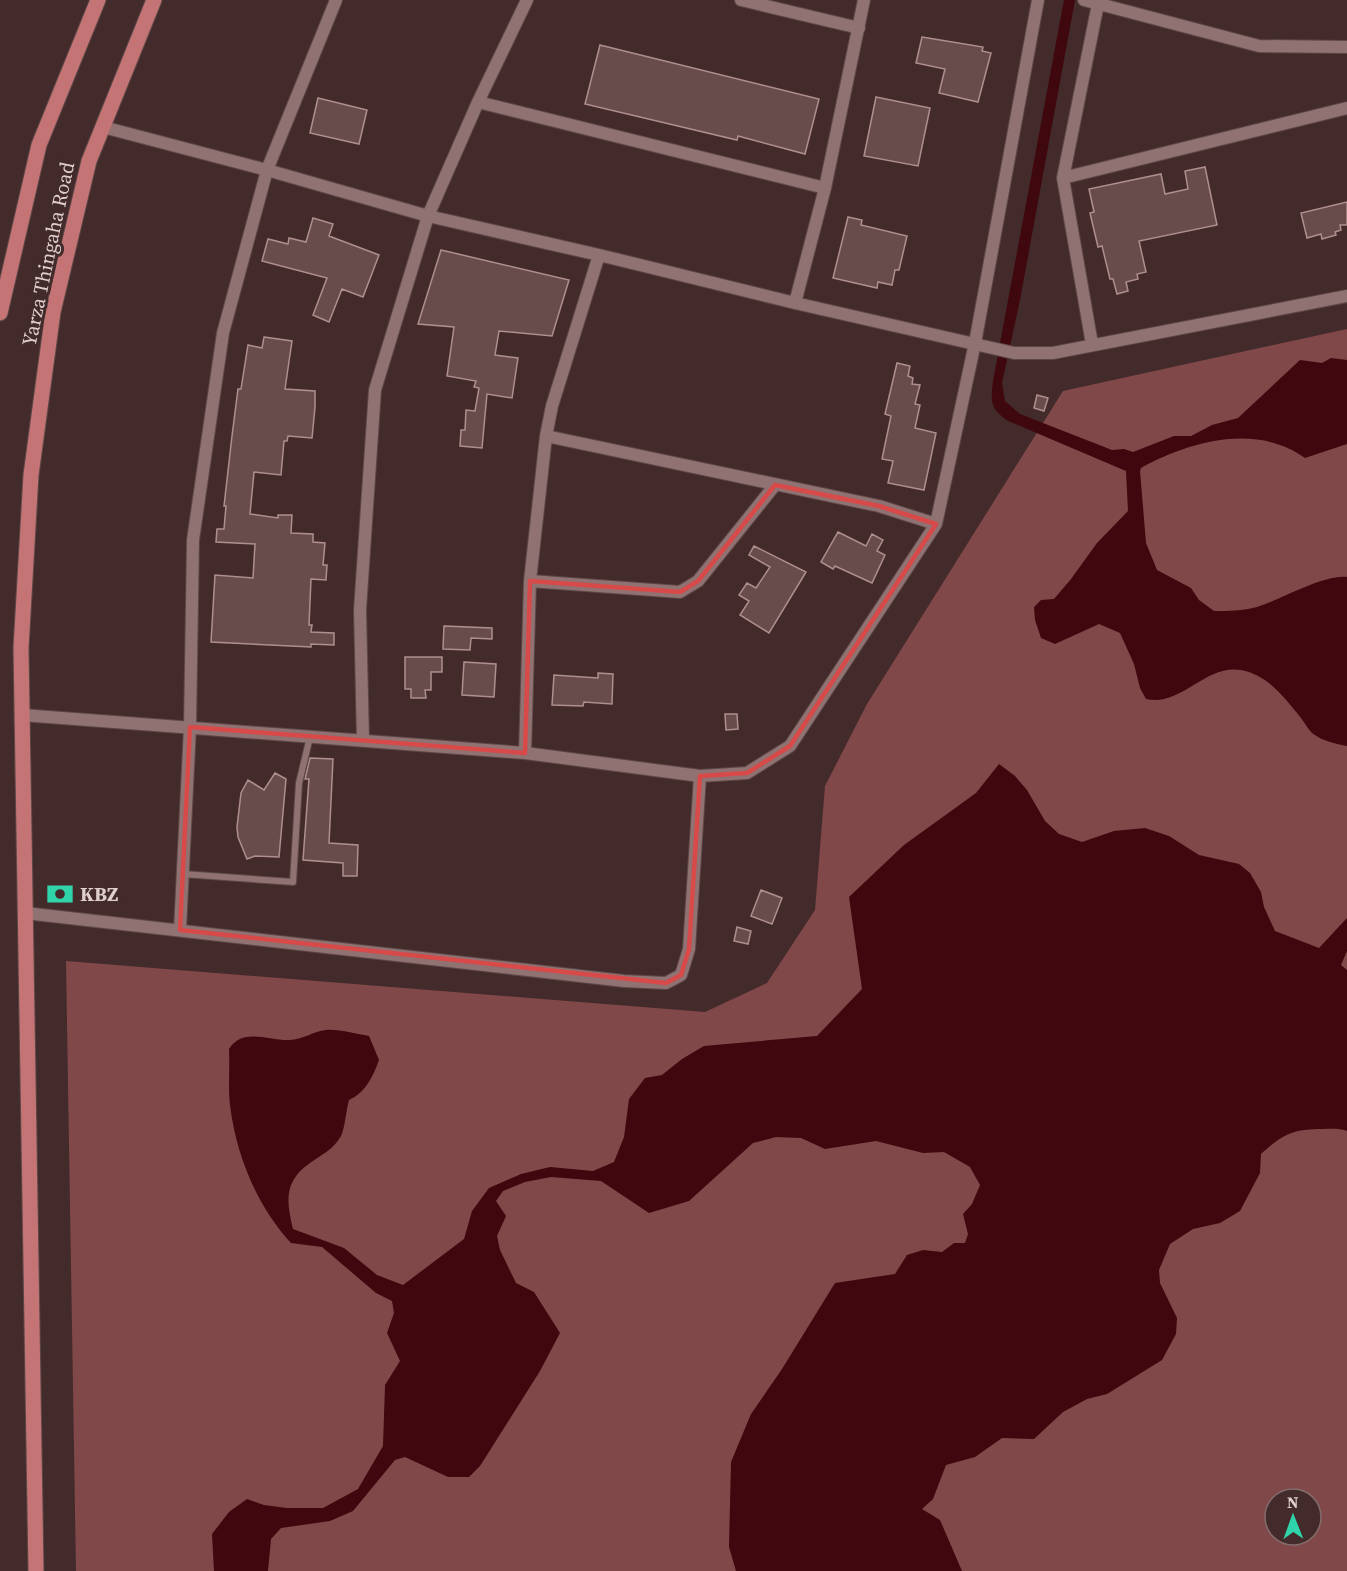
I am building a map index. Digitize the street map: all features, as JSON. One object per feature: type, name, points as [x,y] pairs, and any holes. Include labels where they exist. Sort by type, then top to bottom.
[{"type":"main road","name":"Yarza Thingaha Road","points":[[0,313],[39,145],[98,0]]},
{"type":"main road","name":"Yarza Thingaha Road","points":[[36,1571],[21,648],[31,475],[51,323],[89,161],[154,0]]},
{"type":"street","points":[[180,930],[190,727],[193,540],[223,333],[267,170],[336,0]]},
{"type":"street","points":[[363,740],[360,610],[375,390],[428,216],[478,102],[527,0]]},
{"type":"street","points":[[741,0],[859,28]]},
{"type":"street","points":[[795,303],[825,188],[864,0]]},
{"type":"street","points":[[22,715],[525,753],[700,776],[747,773],[790,746],[936,524],[975,343],[1038,0]]},
{"type":"street","points":[[1084,0],[1259,46],[1347,47]]},
{"type":"street","points":[[1092,344],[1063,178],[1098,3]]},
{"type":"street","points":[[478,102],[825,188]]},
{"type":"street","points":[[1063,178],[1347,108]]},
{"type":"street","points":[[103,127],[267,170],[428,216],[1014,353],[1053,353],[1347,296]]},
{"type":"street","points":[[525,753],[530,581],[546,436],[552,406],[599,255]]},
{"type":"street","points":[[546,436],[879,506],[936,524]]},
{"type":"street","points":[[530,581],[680,592],[698,581],[775,485]]},
{"type":"street","points":[[25,913],[624,981],[666,983],[681,975],[689,949],[700,776]]},
{"type":"lane","points":[[183,874],[293,882],[299,783],[310,736]]},
{"type":"highlighted area","points":[[775,485],[879,506],[936,524],[790,746],[747,773],[700,776],[689,949],[681,975],[666,983],[180,930],[190,727],[525,753],[530,581],[680,592],[698,581]]},
{"type":"shaded area","points":[[1064,0],[1075,0],[1020,300],[1002,383],[1005,401],[1020,414],[1112,450],[1124,449],[1133,452],[1174,436],[1191,436],[1212,425],[1238,418],[1300,360],[1322,363],[1331,358],[1347,360],[1347,444],[1305,458],[1286,447],[1266,441],[1223,440],[1181,450],[1160,458],[1141,468],[1140,471],[1146,543],[1157,570],[1191,588],[1199,600],[1214,611],[1257,607],[1326,579],[1347,577],[1347,746],[1325,740],[1312,733],[1275,688],[1251,673],[1228,670],[1216,673],[1171,697],[1159,700],[1146,699],[1120,633],[1099,624],[1055,644],[1041,638],[1035,620],[1034,607],[1041,600],[1054,599],[1097,543],[1128,511],[1126,471],[1006,420],[992,403],[993,381]]},
{"type":"shaded area","points":[[1347,329],[1347,1571],[76,1571],[66,961],[705,1012],[767,983],[815,910],[825,786],[867,704],[1063,391]]},
{"type":"shaded area","points":[[999,764],[1015,776],[1027,790],[1045,821],[1059,834],[1082,842],[1114,831],[1145,828],[1169,836],[1199,855],[1239,864],[1250,873],[1261,892],[1264,907],[1275,931],[1319,948],[1347,918],[1347,951],[1341,965],[1347,970],[1347,1131],[1313,1129],[1282,1137],[1261,1154],[1260,1173],[1240,1211],[1220,1223],[1193,1229],[1170,1244],[1159,1270],[1160,1283],[1177,1318],[1176,1334],[1162,1360],[1107,1394],[1087,1399],[1063,1412],[1034,1439],[1002,1438],[975,1457],[946,1465],[933,1499],[922,1509],[940,1520],[962,1571],[736,1571],[729,1547],[731,1462],[751,1414],[782,1369],[835,1283],[895,1274],[907,1255],[923,1250],[942,1252],[954,1243],[965,1243],[968,1234],[963,1214],[972,1204],[980,1185],[970,1167],[944,1152],[923,1153],[876,1141],[825,1149],[801,1138],[776,1137],[753,1143],[689,1201],[649,1213],[601,1181],[551,1177],[525,1182],[503,1191],[496,1201],[506,1216],[497,1236],[500,1250],[516,1283],[534,1292],[560,1333],[540,1371],[480,1466],[469,1477],[448,1477],[405,1457],[395,1460],[353,1511],[330,1521],[281,1528],[271,1539],[268,1571],[214,1571],[212,1534],[229,1512],[247,1499],[264,1505],[287,1508],[323,1508],[358,1489],[383,1446],[385,1385],[400,1361],[387,1333],[394,1313],[392,1301],[376,1293],[322,1247],[291,1243],[258,1196],[237,1142],[230,1105],[229,1049],[235,1042],[249,1037],[294,1040],[326,1030],[369,1036],[379,1060],[374,1072],[364,1089],[349,1100],[344,1128],[335,1145],[295,1177],[289,1192],[289,1209],[293,1229],[344,1248],[377,1275],[403,1285],[464,1239],[472,1211],[489,1188],[521,1174],[550,1167],[593,1171],[614,1162],[624,1137],[629,1099],[645,1078],[662,1075],[682,1059],[704,1046],[817,1036],[862,989],[849,897],[904,845],[976,793]]},
{"type":"building","points":[[922,37],[983,47],[982,51],[991,53],[978,102],[939,93],[945,69],[916,63]]},
{"type":"building","points":[[600,45],[819,99],[805,154],[738,136],[737,140],[585,104]]},
{"type":"building","points":[[876,97],[930,108],[918,166],[864,156]]},
{"type":"building","points":[[318,98],[367,110],[359,144],[310,133]]},
{"type":"building","points":[[1205,167],[1217,225],[1139,241],[1146,272],[1137,274],[1138,279],[1126,282],[1128,291],[1117,294],[1113,279],[1110,279],[1102,246],[1098,247],[1090,213],[1094,212],[1089,189],[1161,174],[1165,194],[1188,189],[1185,171]]},
{"type":"building","points":[[1347,202],[1347,225],[1340,225],[1341,230],[1335,232],[1336,235],[1322,239],[1321,234],[1307,238],[1301,213]]},
{"type":"building","points":[[848,217],[862,220],[861,225],[907,236],[899,270],[895,270],[892,285],[878,282],[877,288],[833,278]]},
{"type":"building","points":[[313,218],[333,224],[329,236],[379,255],[363,297],[342,289],[329,322],[313,315],[327,278],[262,261],[268,239],[288,244],[289,238],[306,242]]},
{"type":"building","points":[[441,250],[569,280],[552,336],[499,331],[495,355],[518,358],[512,398],[487,394],[482,448],[460,446],[461,430],[465,430],[466,410],[475,411],[479,388],[474,387],[476,381],[447,376],[454,327],[418,324]]},
{"type":"building","points":[[264,337],[292,341],[285,389],[315,391],[315,407],[312,438],[288,436],[287,441],[284,441],[281,475],[254,472],[250,514],[278,518],[278,515],[292,515],[291,533],[313,534],[313,542],[325,543],[323,565],[327,565],[326,580],[311,579],[309,625],[312,625],[311,632],[334,633],[334,645],[311,644],[311,647],[211,642],[215,575],[253,578],[255,544],[216,542],[217,529],[224,529],[226,506],[224,506],[238,389],[241,389],[248,345],[262,348]]},
{"type":"building","points":[[897,363],[910,366],[908,376],[913,378],[912,384],[920,385],[915,404],[920,405],[915,428],[936,433],[924,490],[888,483],[893,461],[882,459],[891,416],[885,414]]},
{"type":"building","points":[[1037,395],[1048,398],[1044,411],[1034,408]]},
{"type":"building","points":[[838,532],[866,546],[872,534],[883,540],[877,551],[885,555],[872,583],[835,566],[833,569],[821,562]]},
{"type":"building","points":[[754,546],[806,572],[769,633],[740,615],[749,601],[739,595],[747,583],[756,588],[770,567],[749,555]]},
{"type":"building","points":[[444,626],[492,628],[492,639],[471,638],[470,650],[443,649]]},
{"type":"building","points":[[405,657],[442,657],[442,672],[431,672],[431,690],[425,690],[426,698],[411,698],[411,689],[405,689]]},
{"type":"building","points":[[464,662],[496,664],[494,697],[462,695]]},
{"type":"building","points":[[598,673],[613,674],[612,704],[584,702],[583,706],[552,705],[554,675],[598,678]]},
{"type":"building","points":[[725,714],[737,714],[738,729],[726,730]]},
{"type":"building","points":[[310,758],[333,759],[329,843],[358,845],[357,876],[343,876],[343,863],[303,860],[309,779],[305,779]]},
{"type":"building","points":[[275,773],[286,779],[279,857],[255,856],[247,859],[238,837],[237,827],[241,793],[248,780],[264,790]]},
{"type":"building","points":[[761,890],[782,898],[772,924],[751,916]]},
{"type":"building","points":[[737,927],[751,931],[748,944],[734,941]]},
{"type":"place","name":"KBZ","points":[[60,894]]}]
